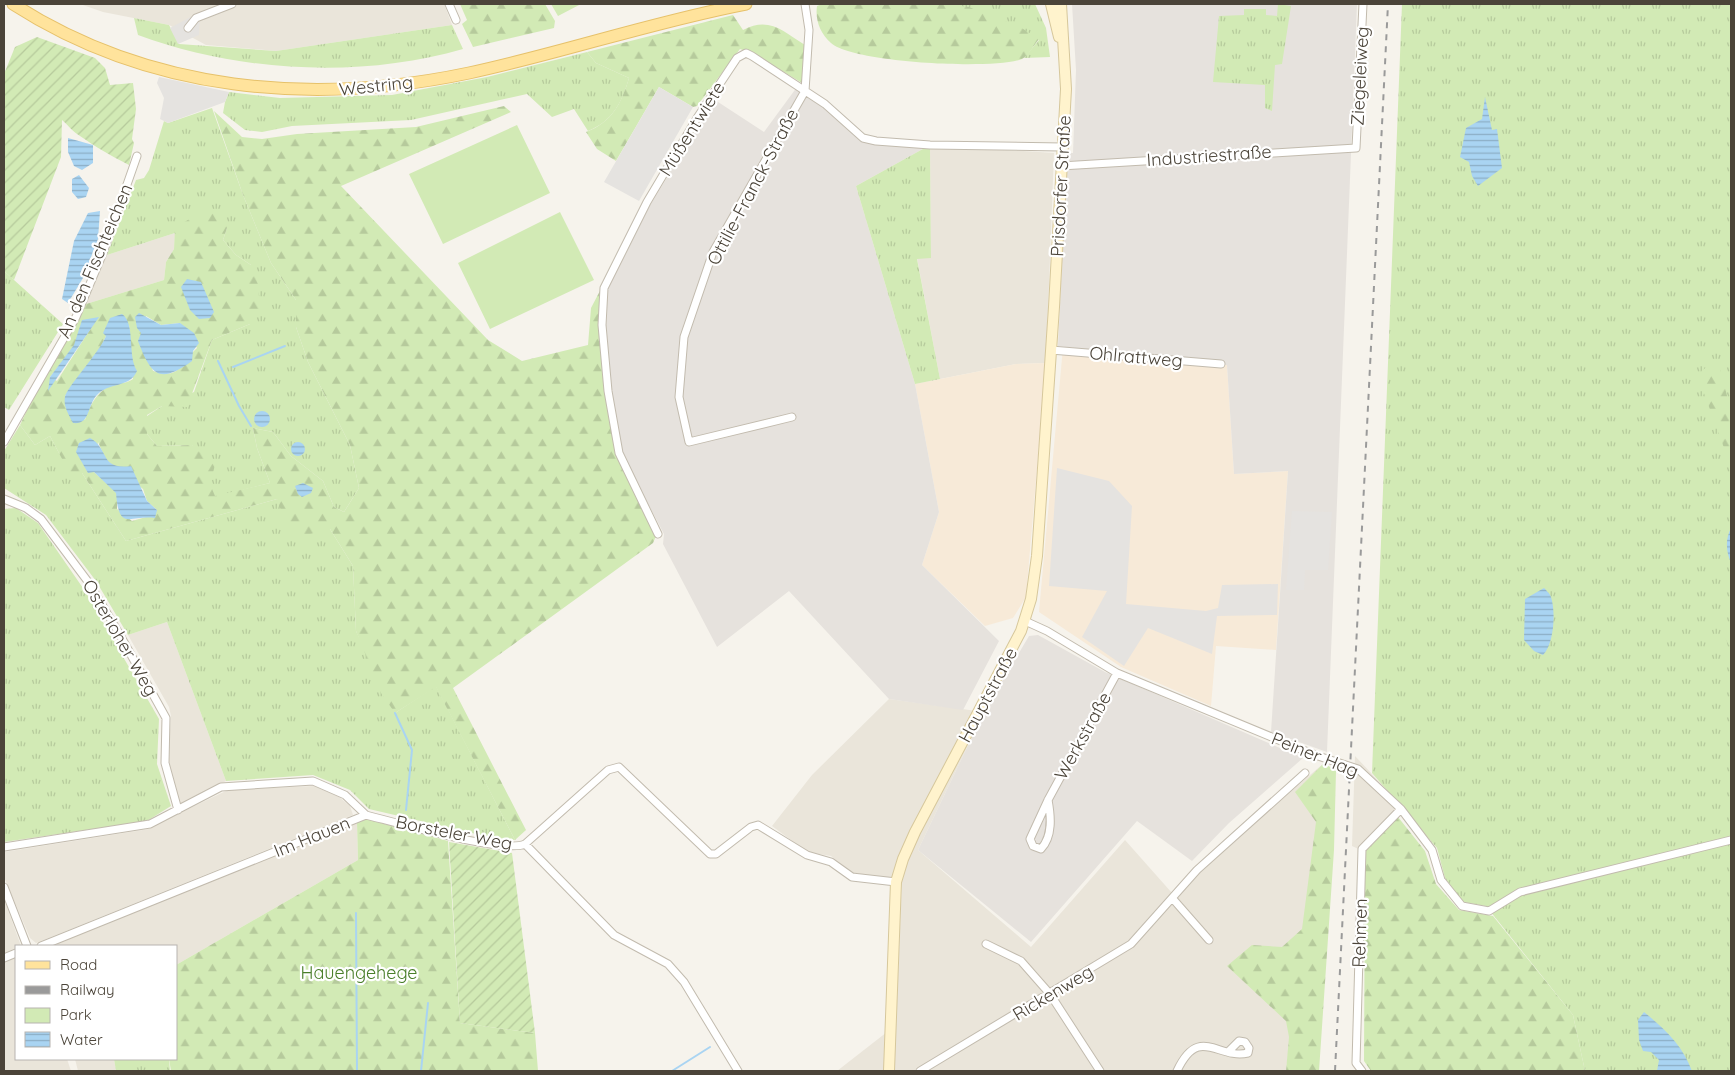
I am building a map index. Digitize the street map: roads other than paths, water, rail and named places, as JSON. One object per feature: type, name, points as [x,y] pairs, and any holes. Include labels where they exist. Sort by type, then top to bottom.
[{"type":"main road","name":"Westring","points":[[13,4],[80,39],[161,69],[249,87],[325,90],[376,88],[470,72],[696,14],[746,4]]},
{"type":"main road","name":"Prisdorfer Straße","points":[[1051,4],[1066,65]]},
{"type":"main road","name":"Prisdorfer Straße","points":[[1054,307],[1066,65],[1061,4]]},
{"type":"main road","name":"Hauptstraße","points":[[889,1071],[896,882],[903,859],[916,832],[1025,621],[1037,556],[1054,307]]},
{"type":"street","points":[[188,28],[196,18],[232,4]]},
{"type":"street","points":[[449,4],[456,20]]},
{"type":"street","name":"Ottilie-Franck-Straße","points":[[792,417],[689,442],[679,397],[684,337],[714,252],[805,91],[809,30],[805,4]]},
{"type":"street","name":"Ziegeleiweg","points":[[1356,148],[1364,4]]},
{"type":"street","name":"Müßentwiete","points":[[658,534],[619,454],[606,372],[602,325],[604,288],[647,202],[697,118],[737,58],[746,53],[825,104],[863,138],[930,146],[1062,147]]},
{"type":"street","name":"Industriestraße","points":[[1062,166],[1356,148]]},
{"type":"street","name":"An den Fischteichen","points":[[4,442],[76,317],[103,253],[137,156]]},
{"type":"street","name":"Ohlrattweg","points":[[1051,350],[1221,364]]},
{"type":"street","name":"Osterloher Weg","points":[[4,499],[26,508],[40,519],[89,583],[130,652],[166,718],[165,763],[178,810]]},
{"type":"street","name":"Peiner Hag","points":[[1025,621],[1041,628],[1117,673],[1316,755],[1358,769],[1401,810],[1432,850],[1441,880],[1462,906],[1489,911],[1520,892],[1731,840]]},
{"type":"street","name":"Werkstraße","points":[[1048,800],[1052,817],[1046,843],[1041,849],[1032,846],[1030,839],[1048,800],[1117,673]]},
{"type":"street","points":[[525,844],[608,770],[619,767],[710,854],[716,854],[751,827],[758,825],[807,855],[831,862],[852,877],[896,882]]},
{"type":"street","name":"Rickenweg","points":[[920,1071],[1131,944],[1197,870],[1305,773]]},
{"type":"street","name":"Im Hauen","points":[[4,847],[150,824],[221,787],[313,782],[345,795],[366,815],[44,945]]},
{"type":"street","name":"Rehmen","points":[[1362,1071],[1356,1063],[1362,849],[1401,810]]},
{"type":"street","name":"Borsteler Weg","points":[[366,815],[482,842],[519,847],[525,844],[614,935],[668,964],[684,982],[738,1071]]},
{"type":"street","points":[[4,887],[27,945]]},
{"type":"street","points":[[1173,899],[1209,940]]},
{"type":"street","points":[[986,944],[1021,961],[1050,994],[1100,1071]]},
{"type":"street","points":[[1178,1071],[1185,1056],[1198,1047],[1229,1051]]},
{"type":"water","points":[[1485,97],[1492,130],[1497,129],[1502,168],[1478,186],[1472,176],[1469,162],[1460,157],[1466,128],[1482,119]]},
{"type":"water","points":[[68,138],[93,145],[93,163],[82,170],[74,166],[68,152]]},
{"type":"water","points":[[79,175],[89,188],[86,197],[78,199],[72,192],[72,179]]},
{"type":"water","points":[[100,211],[98,239],[83,278],[68,303],[62,299],[74,241],[88,213]]},
{"type":"water","points":[[187,279],[201,282],[214,312],[210,318],[199,319],[190,310],[181,287]]},
{"type":"water","points":[[139,313],[161,325],[180,323],[194,333],[199,343],[193,351],[192,361],[171,373],[158,373],[152,369],[138,341],[141,333],[137,328],[135,317]]},
{"type":"water","points":[[122,314],[129,325],[132,357],[137,371],[133,377],[124,383],[101,391],[93,400],[85,418],[78,423],[73,423],[65,404],[67,392],[102,343],[106,336],[103,333],[110,318]]},
{"type":"water","points":[[99,317],[48,391],[50,377],[74,345],[82,320]]},
{"type":"water","points":[[262,411],[270,419],[262,427],[254,419]]},
{"type":"water","points":[[90,438],[100,448],[109,462],[114,465],[131,466],[147,501],[157,510],[155,518],[127,519],[123,517],[117,505],[116,493],[94,472],[88,473],[76,452],[79,443]]},
{"type":"water","points":[[298,442],[303,444],[305,449],[303,454],[298,456],[293,454],[291,449],[293,444]]},
{"type":"water","points":[[303,483],[313,488],[311,493],[302,497],[298,494],[295,486]]},
{"type":"water","points":[[1731,528],[1731,563],[1727,546]]},
{"type":"water","points":[[1544,588],[1549,593],[1553,603],[1554,619],[1550,643],[1543,655],[1534,651],[1524,640],[1525,599]]},
{"type":"water","points":[[1644,1012],[1672,1038],[1684,1054],[1692,1071],[1657,1071],[1659,1060],[1651,1052],[1643,1051],[1639,1040],[1638,1020]]},
{"type":"waterway","points":[[233,367],[285,346]]},
{"type":"waterway","points":[[218,361],[239,406],[251,426]]},
{"type":"waterway","points":[[395,713],[412,750],[406,810]]},
{"type":"waterway","points":[[356,913],[357,1071]]},
{"type":"waterway","points":[[421,1071],[428,1003]]},
{"type":"waterway","points":[[672,1071],[710,1047]]},
{"type":"railway","points":[[1335,1071],[1388,4]]},
{"type":"park label","name":"Hauengehege","points":[[359,973]]}]
